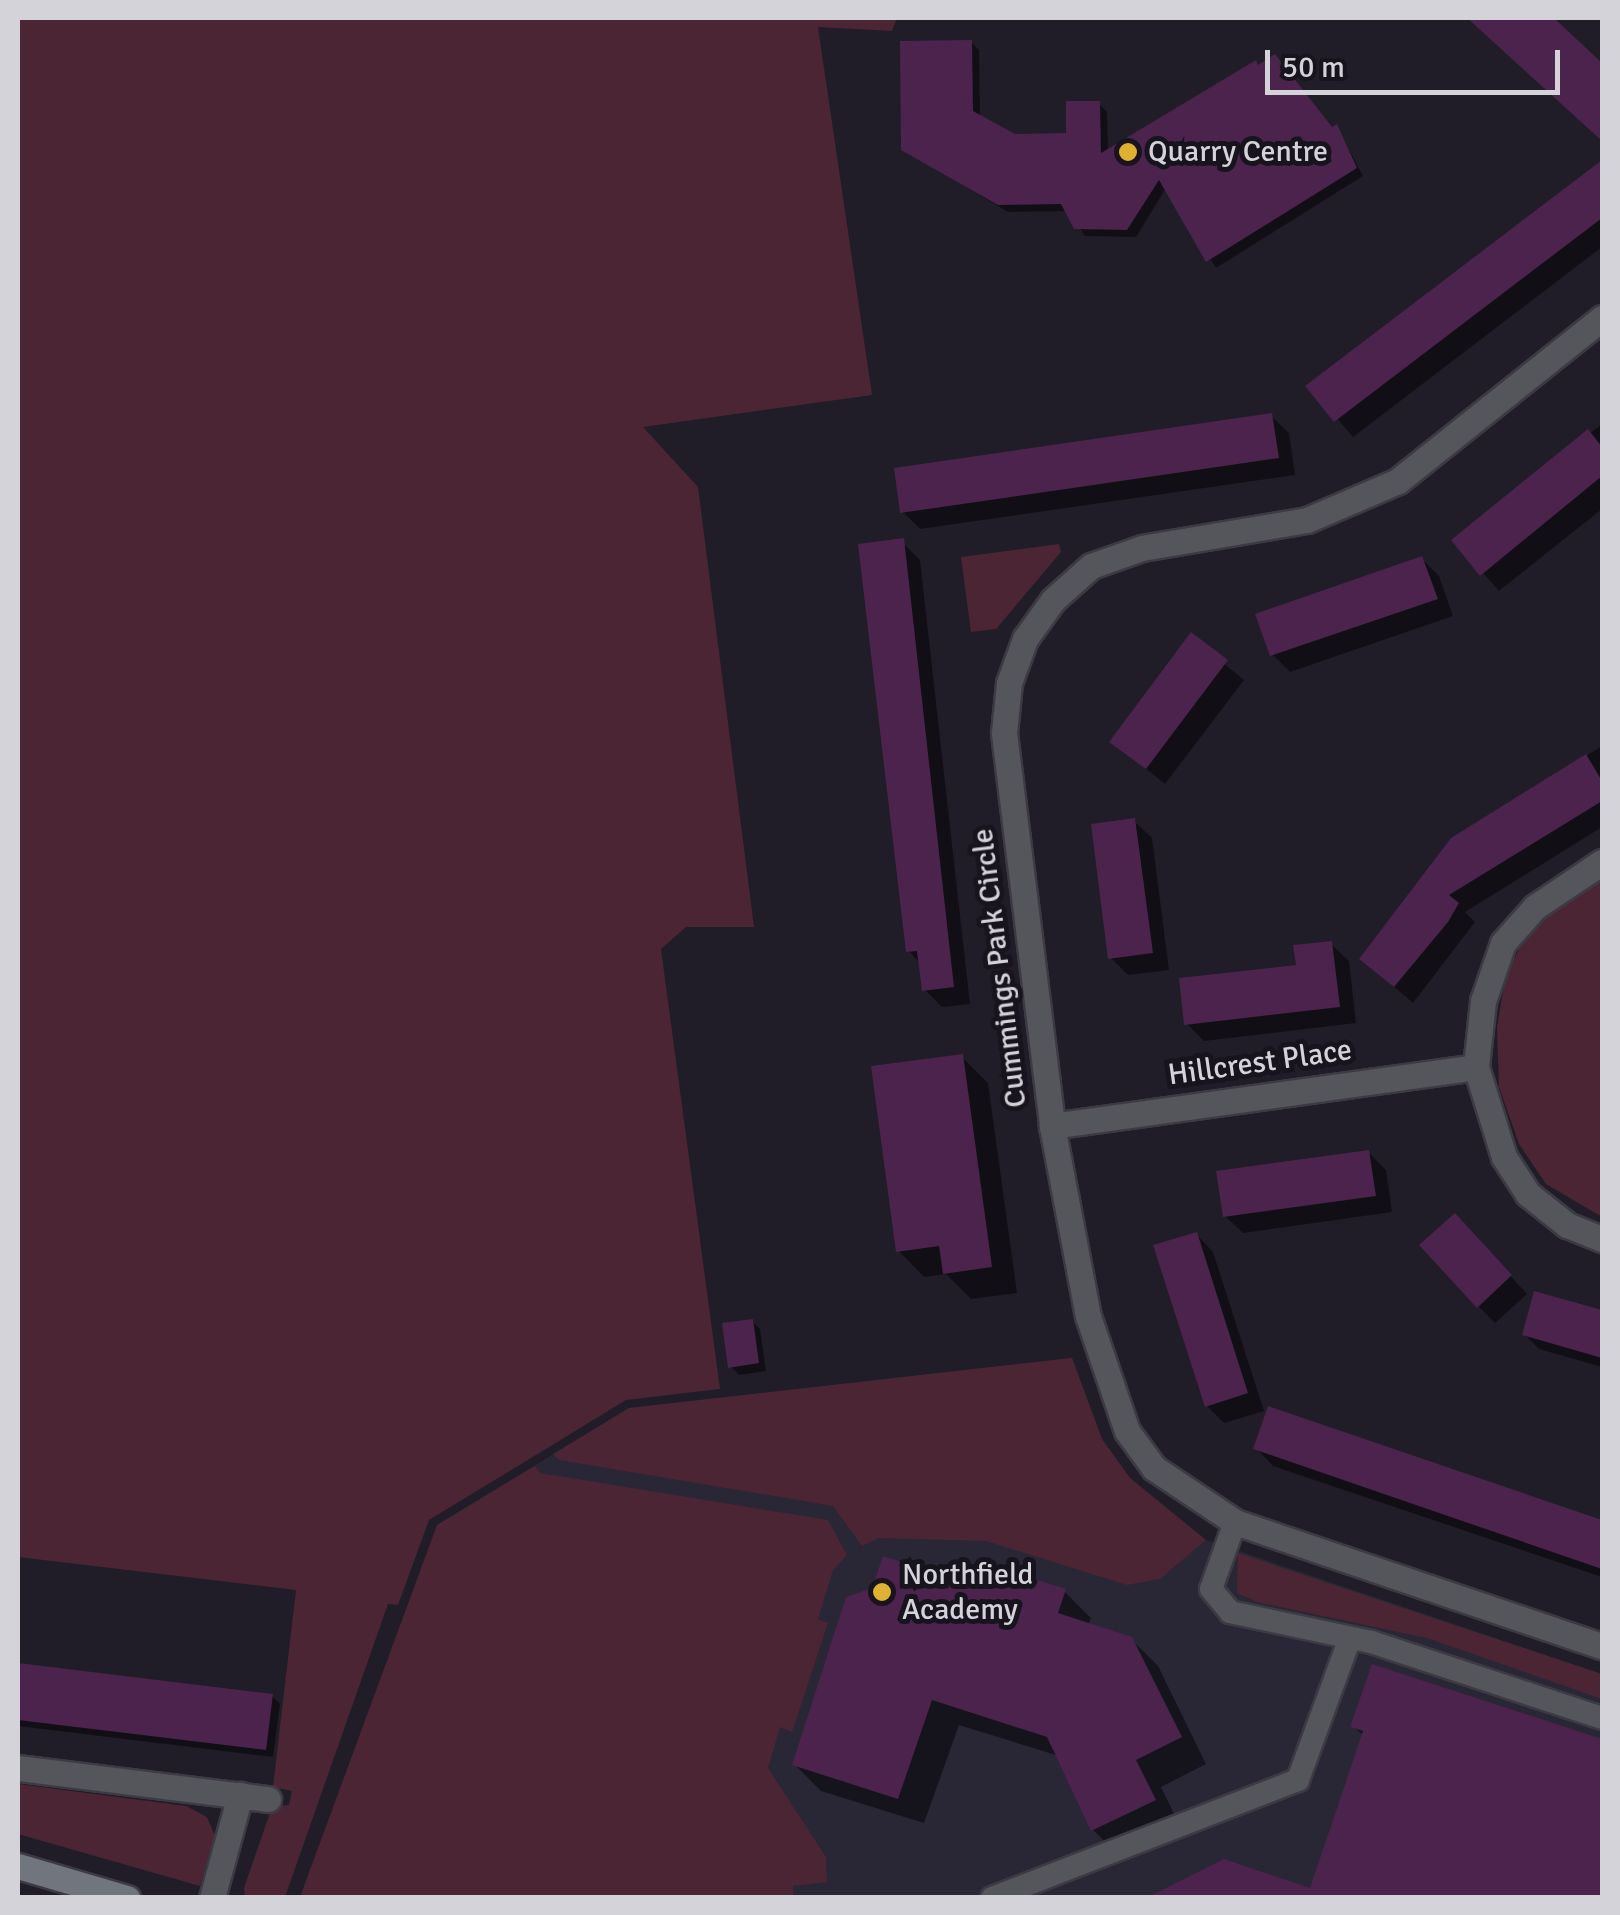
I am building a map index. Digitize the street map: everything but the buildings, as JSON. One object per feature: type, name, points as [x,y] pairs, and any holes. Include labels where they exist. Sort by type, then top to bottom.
[{"type":"street","name":"Cummings Park Circle","points":[[1602,318],[1398,481],[1307,520],[1142,548],[1092,566],[1054,600],[1025,638],[1008,683],[1004,733],[1052,1126],[1088,1316],[1127,1431],[1154,1468],[1235,1522],[1602,1646]]},
{"type":"street","points":[[1602,862],[1535,906],[1503,943],[1483,1001],[1476,1067],[1504,1156],[1528,1194],[1567,1225],[1602,1239]]},
{"type":"street","name":"Hillcrest Place","points":[[1052,1126],[1476,1067]]},
{"type":"street","points":[[18,1768],[268,1798]]},
{"type":"street","points":[[212,1898],[240,1795]]},
{"type":"street","points":[[18,1866],[126,1898]]},
{"type":"lane","points":[[1235,1522],[1211,1589],[1230,1612],[1350,1638],[1602,1718]]},
{"type":"lane","points":[[992,1898],[1298,1780],[1350,1638]]},
{"type":"shaded area","points":[[18,18],[897,18],[892,31],[818,27],[872,395],[643,427],[698,487],[754,927],[686,927],[661,949],[720,1389],[626,1400],[429,1520],[398,1605],[388,1604],[285,1897],[245,1897],[244,1888],[272,1807],[289,1805],[292,1791],[273,1787],[296,1590],[18,1557]]},
{"type":"shaded area","points":[[1059,544],[1061,552],[996,629],[971,632],[961,557]]},
{"type":"shaded area","points":[[1602,874],[1602,1217],[1546,1184],[1519,1144],[1499,1087],[1497,1027],[1506,974],[1522,944],[1539,922]]},
{"type":"shaded area","name":"Northfield Academy","points":[[1072,1358],[1102,1439],[1130,1478],[1206,1540],[1602,1674],[1602,1897],[355,1898],[437,1525],[629,1408]]},
{"type":"shaded area","points":[[1072,1358],[1102,1439],[1130,1478],[1206,1540],[1160,1579],[1127,1585],[986,1541],[879,1538],[862,1546],[833,1506],[559,1460],[553,1454],[629,1408]]},
{"type":"shaded area","points":[[535,1466],[540,1473],[828,1520],[847,1555],[833,1570],[818,1619],[828,1623],[792,1732],[780,1727],[768,1768],[826,1857],[827,1882],[793,1886],[794,1898],[300,1897],[437,1525]]},
{"type":"shaded area","points":[[1238,1553],[1602,1674],[1602,1699],[1427,1638],[1257,1602],[1237,1593]]},
{"type":"shaded area","points":[[18,1784],[186,1806],[207,1817],[215,1836],[200,1886],[18,1834]]},
{"type":"place","name":"Quarry Centre","points":[[1128,152]]},
{"type":"place","name":"Northfield Academy","points":[[882,1592]]}]
